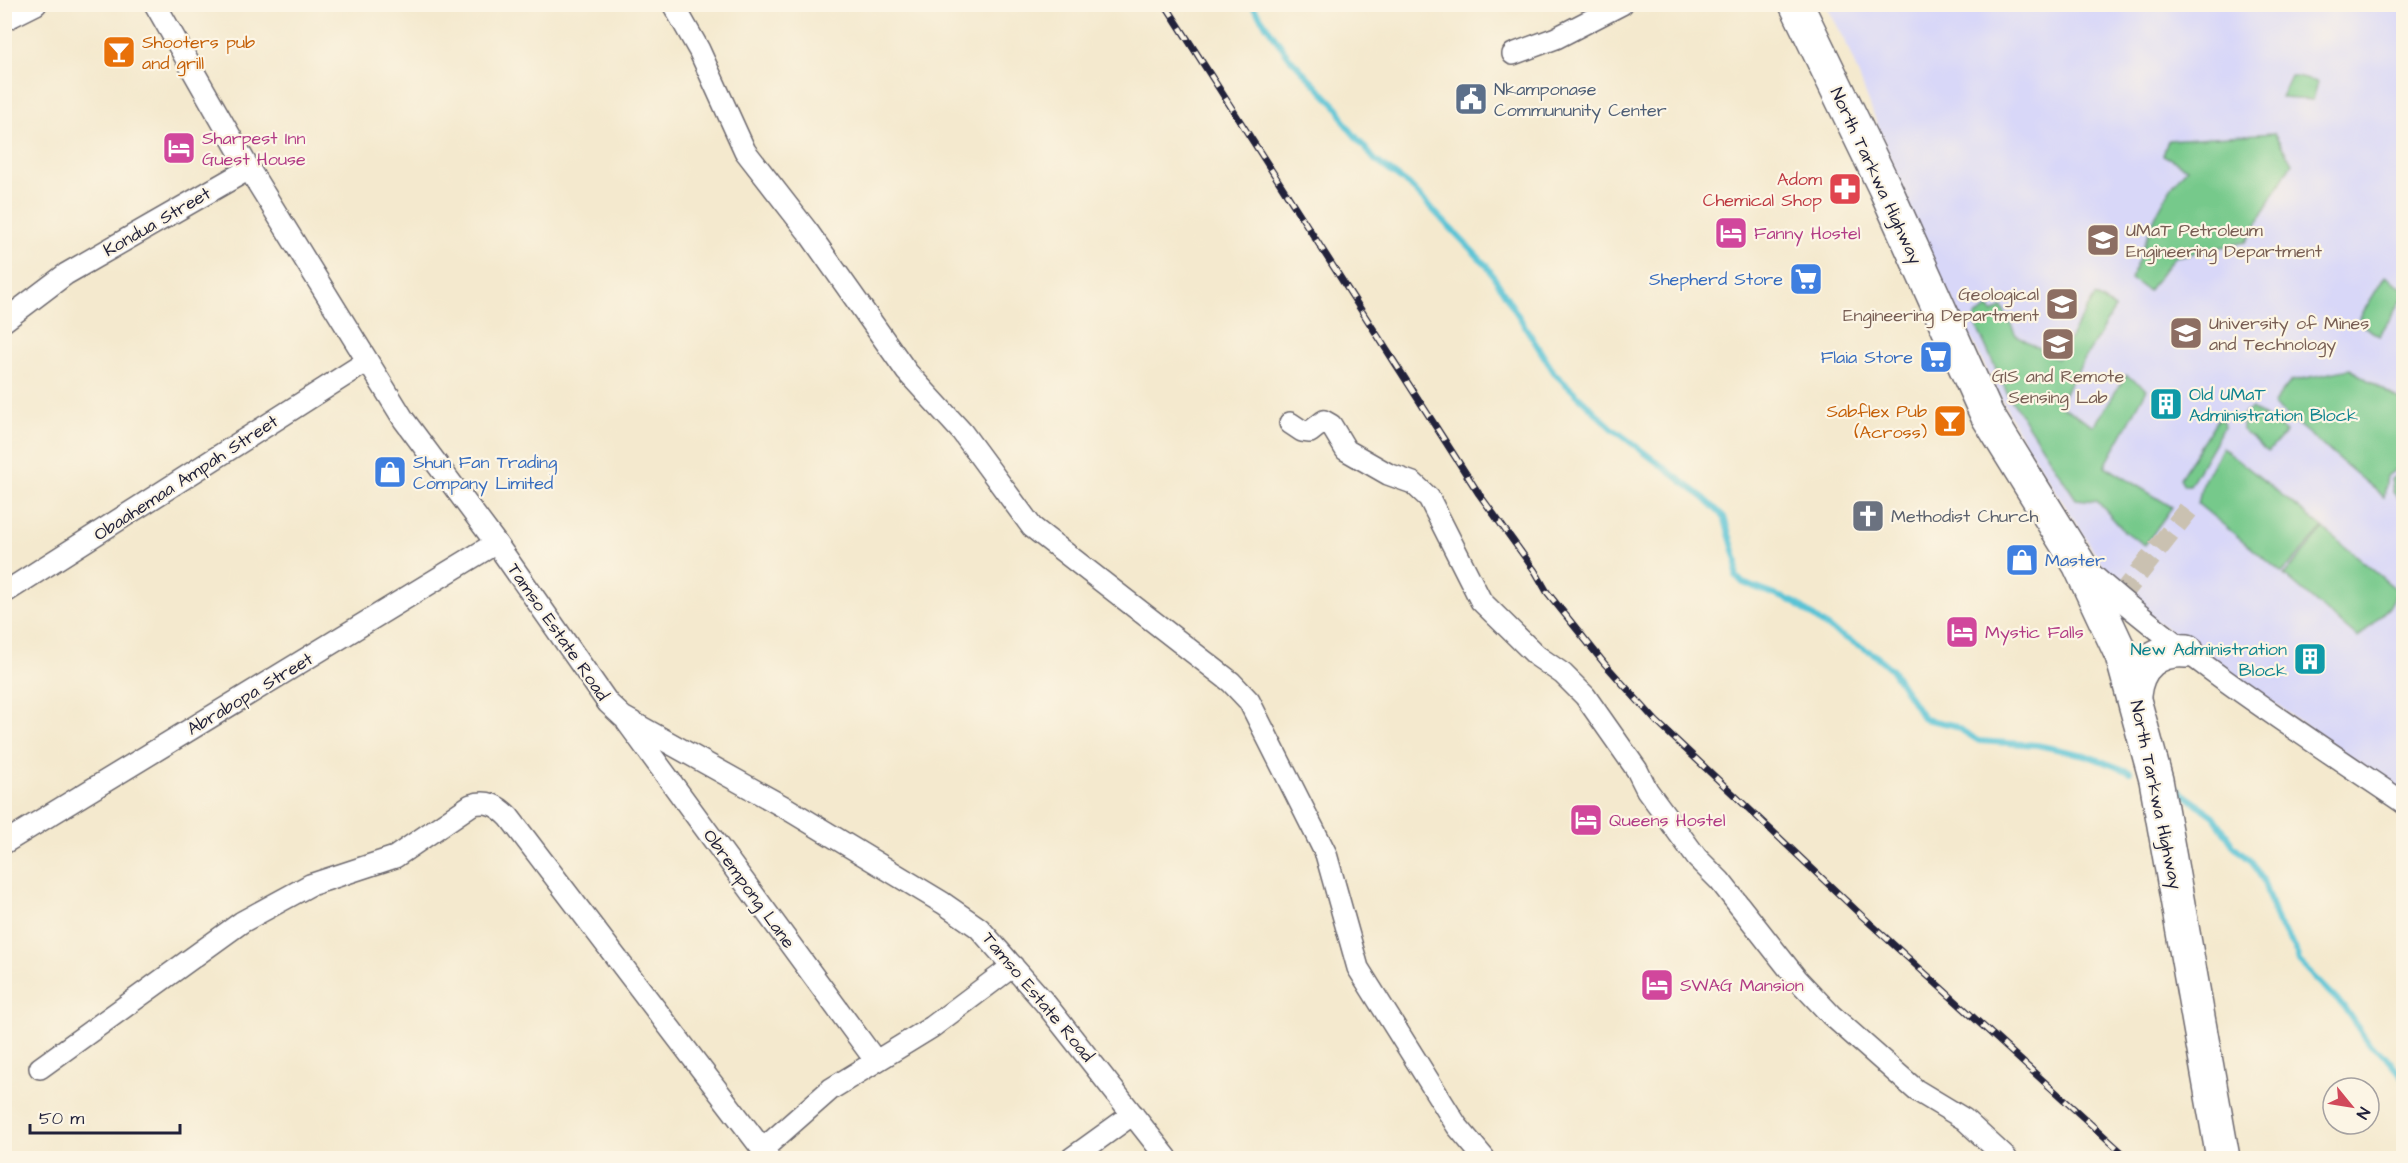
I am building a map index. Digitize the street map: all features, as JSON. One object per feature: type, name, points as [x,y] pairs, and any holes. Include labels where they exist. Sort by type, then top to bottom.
[{"type":"main road","name":"North Tarkwa Highway","points":[[1796,4],[1885,188],[1987,416],[2079,564],[2122,656],[2162,809],[2223,1158]]},
{"type":"main road","points":[[2134,695],[2138,676],[2150,660],[2167,651],[2187,651]]},
{"type":"street","points":[[4,20],[36,4]]},
{"type":"street","name":"Tamso Estate Road","points":[[155,4],[249,169],[366,362],[419,443],[495,543],[598,690],[623,717],[786,808],[980,928],[1167,1158]]},
{"type":"street","points":[[673,4],[699,50],[745,152],[807,232],[907,372],[962,432],[1032,527],[1232,682],[1249,701],[1326,854],[1358,968],[1457,1126],[1484,1158]]},
{"type":"street","points":[[1513,54],[1556,38],[1621,5]]},
{"type":"street","name":"Kondua Street","points":[[4,321],[66,274],[249,169]]},
{"type":"street","name":"Obaahemaa Ampah Street","points":[[4,593],[366,362]]},
{"type":"street","points":[[1290,423],[1302,431],[1310,432],[1324,421],[1331,425],[1346,450],[1388,474],[1413,483],[1429,498],[1481,601],[1537,656],[1563,674],[1585,696],[1637,770],[1647,790],[1697,858],[1720,881],[1797,979],[1832,1015],[1916,1090],[1964,1119],[2006,1158]]},
{"type":"street","name":"Abrabopa Street","points":[[4,843],[495,543]]},
{"type":"street","points":[[2079,564],[2187,651],[2403,802]]},
{"type":"street","name":"Obrempong Lane","points":[[623,717],[875,1060]]},
{"type":"street","points":[[40,1068],[242,922],[271,904],[310,885],[395,857],[471,805],[482,802],[500,808],[509,817],[766,1154],[831,1089],[932,1027],[1013,966]]},
{"type":"street","points":[[1072,1158],[1133,1114]]},
{"type":"shaded area","name":"University of Mines and Technology","points":[[1826,5],[2403,5],[2403,793],[2124,599],[2016,428],[1921,238],[1845,40]]},
{"type":"green space","points":[[2291,76],[2318,82],[2313,100],[2281,98]]},
{"type":"green space","points":[[2274,133],[2292,163],[2246,242],[2174,257],[2148,291],[2131,279],[2160,206],[2187,168],[2163,155],[2168,140]]},
{"type":"green space","points":[[2385,276],[2403,288],[2403,298],[2379,336],[2357,322]]},
{"type":"green space","points":[[2095,296],[2115,308],[2058,404],[2094,426],[2126,375],[2147,389],[2105,466],[2172,507],[2145,545],[2124,531],[2097,501],[2076,499],[2008,395],[1975,323],[1975,316],[1990,307],[1993,313],[2002,307],[2016,335],[2057,359]]},
{"type":"green space","points":[[2350,369],[2403,402],[2402,465],[2387,476],[2384,497],[2273,404],[2291,381]]},
{"type":"green space","points":[[2252,408],[2286,432],[2268,452],[2242,430],[2242,416]]},
{"type":"green space","points":[[2218,418],[2223,421],[2224,426],[2190,485],[2184,485],[2180,478]]},
{"type":"green space","points":[[2222,447],[2323,528],[2282,573],[2198,504],[2202,484]]},
{"type":"green space","points":[[2403,471],[2403,505],[2393,492],[2391,479]]},
{"type":"green space","points":[[2324,529],[2398,591],[2389,607],[2358,638],[2284,575]]},
{"type":"waterway","points":[[1251,4],[1289,57],[1338,108],[1346,125],[1375,160],[1409,185],[1487,266],[1555,374],[1612,428],[1704,498],[1724,517],[1737,561],[1736,576],[1743,583],[1794,602],[1831,630],[1874,654],[1891,669],[1924,719],[1953,725],[1979,741],[2037,745],[2085,755],[2130,772]]},
{"type":"waterway","points":[[2175,788],[2214,816],[2233,845],[2251,861],[2263,880],[2278,924],[2295,947],[2299,962],[2343,1006],[2369,1044],[2388,1059],[2404,1078]]},
{"type":"tunnel","points":[[2119,598],[2188,510]]},
{"type":"railway","points":[[1165,4],[1479,494],[1535,571],[1547,592],[1604,663],[1656,721],[1862,916],[2128,1158]]},
{"type":"place","name":"Shooters pub and grill","points":[[119,52]]},
{"type":"place","name":"Nkamponase Commununity Center","points":[[1471,99]]},
{"type":"place","name":"Sharpest Inn Guest House","points":[[179,148]]},
{"type":"place","name":"Adom Chemical Shop","points":[[1845,189]]},
{"type":"place","name":"Fanny Hostel","points":[[1731,233]]},
{"type":"place","name":"UMaT Petroleum Engineering Department","points":[[2103,240]]},
{"type":"place","name":"Shepherd Store","points":[[1806,279]]},
{"type":"place","name":"Geological Engineering Department","points":[[2062,304]]},
{"type":"place","name":"University of Mines and Technology","points":[[2186,333]]},
{"type":"place","name":"GIS and Remote Sensing Lab","points":[[2058,344]]},
{"type":"place","name":"Flaia Store","points":[[1936,357]]},
{"type":"place","name":"Old UMaT Administration Block","points":[[2166,404]]},
{"type":"place","name":"Sabflex Pub (Across)","points":[[1950,421]]},
{"type":"place","name":"Shun Fan Trading Company Limited","points":[[390,472]]},
{"type":"place","name":"Methodist Church","points":[[1868,516]]},
{"type":"place","name":"Master","points":[[2022,560]]},
{"type":"place","name":"Mystic Falls","points":[[1962,632]]},
{"type":"place","name":"New Administration Block","points":[[2310,659]]},
{"type":"place","name":"Queens Hostel","points":[[1586,820]]},
{"type":"place","name":"SWAG Mansion","points":[[1657,985]]}]
